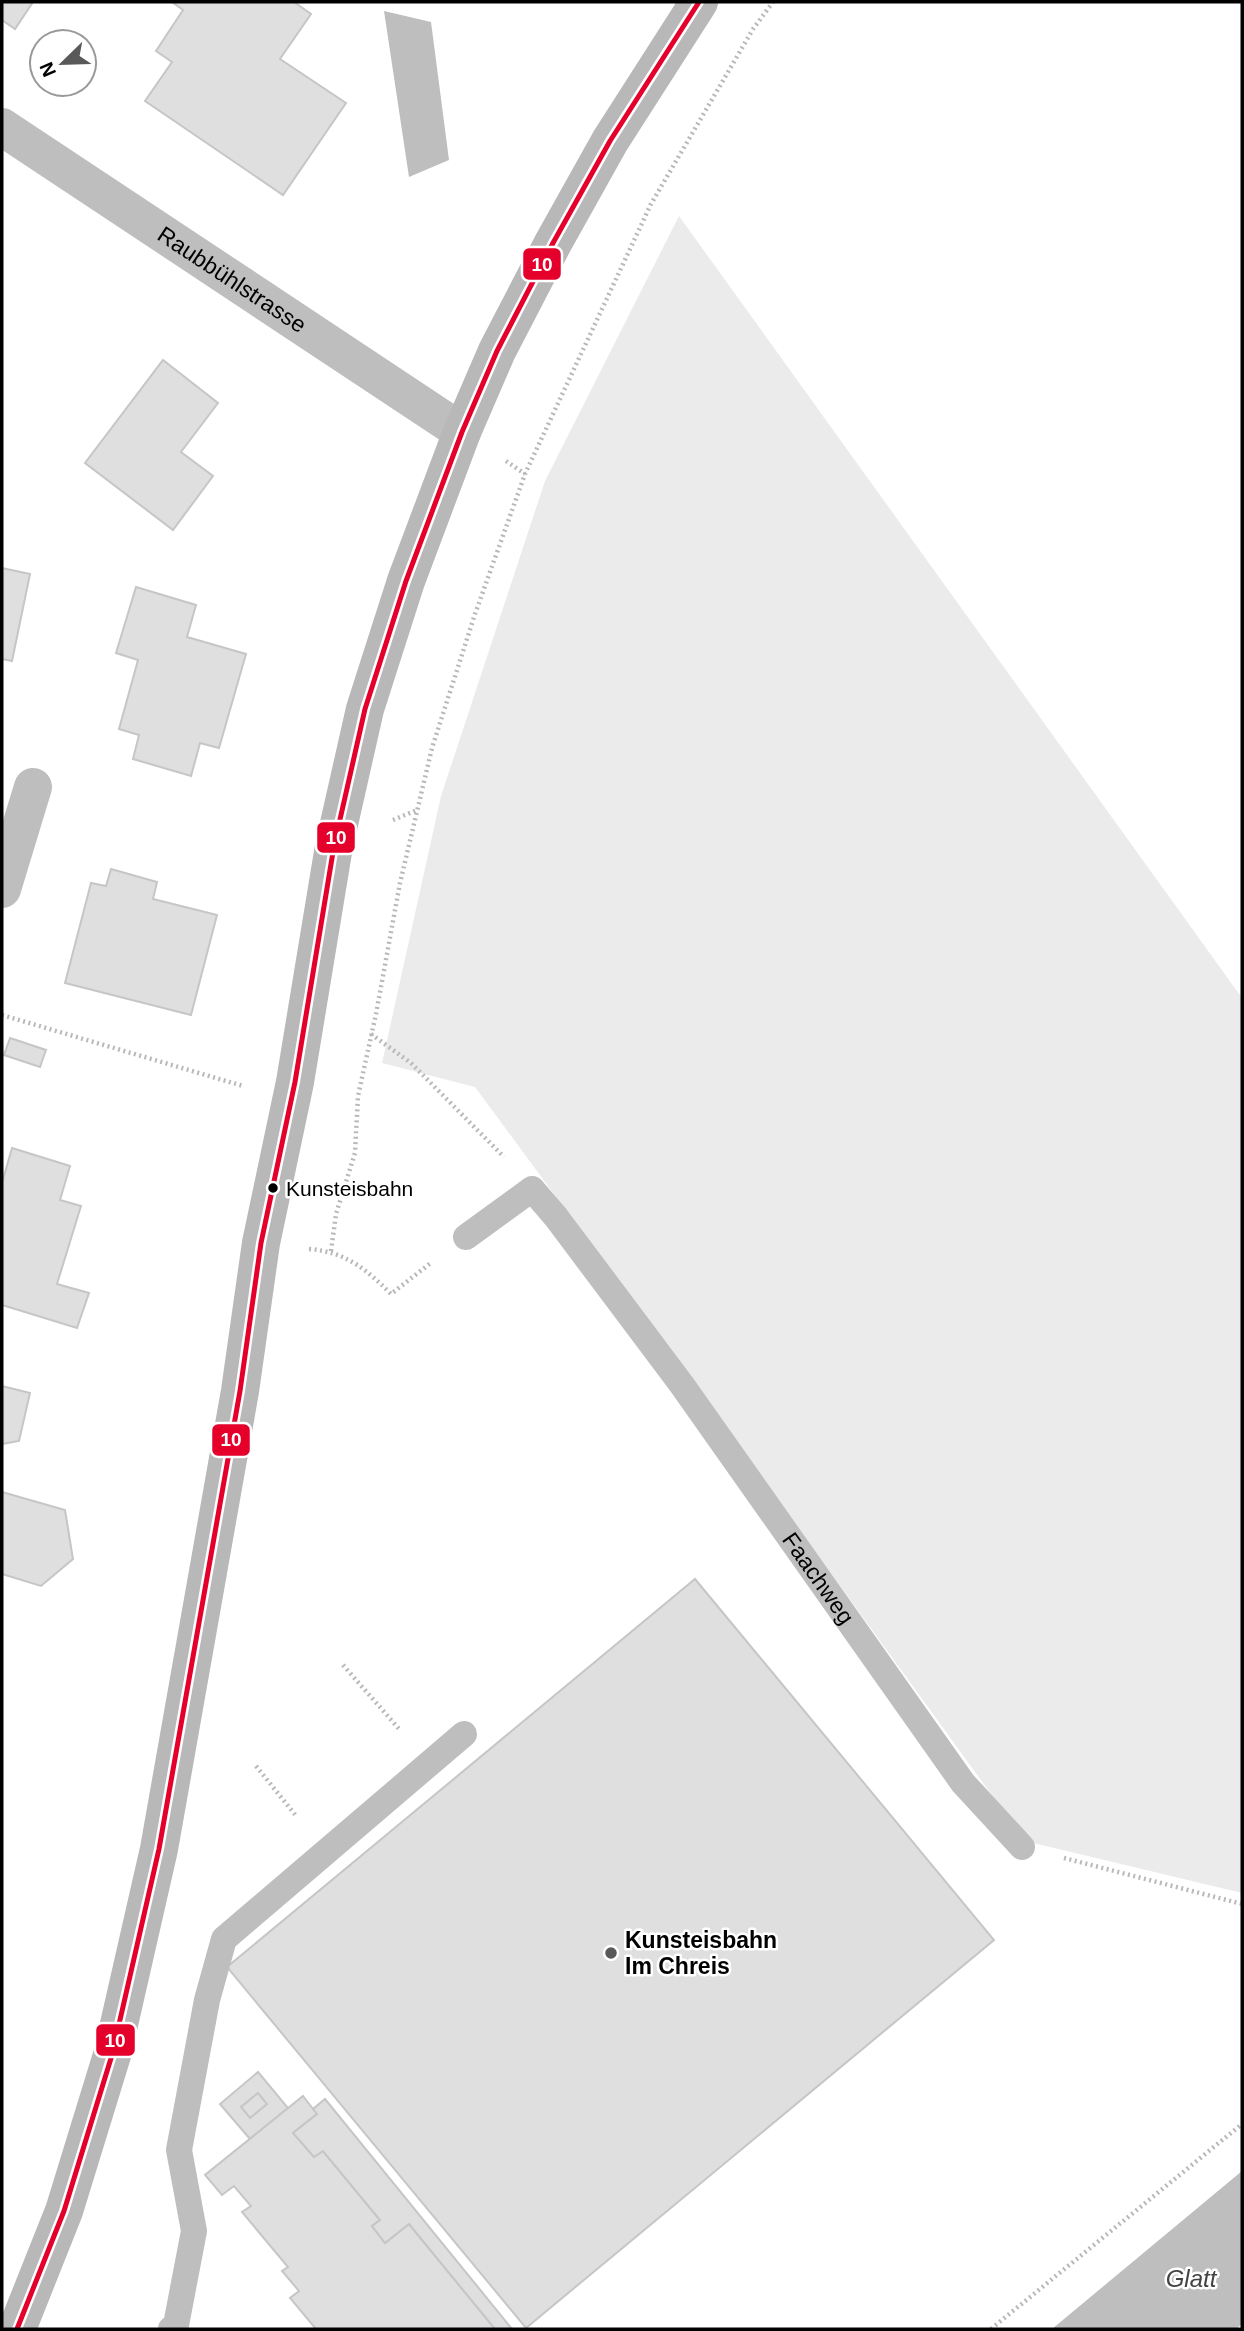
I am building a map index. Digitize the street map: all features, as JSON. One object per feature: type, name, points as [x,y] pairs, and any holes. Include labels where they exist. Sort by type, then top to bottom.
[{"type":"street","points":[[17,2329],[64,2211],[108,2068],[159,1849],[240,1391],[261,1243],[295,1082],[334,846],[365,709],[406,581],[462,432],[498,351],[553,243],[610,141],[699,2]]},
{"type":"street","name":"Raubbühlstrasse","points":[[2,127],[462,432]]},
{"type":"street","points":[[2,889],[33,787]]},
{"type":"lane","points":[[466,1237],[532,1189]]},
{"type":"lane","name":"Faachweg","points":[[532,1189],[682,1385],[963,1783],[1022,1847]]},
{"type":"lane","points":[[171,2329],[176,2325],[194,2231],[179,2150],[207,2000],[224,1938],[464,1734]]},
{"type":"path","points":[[331,1251],[336,1214],[355,1153],[358,1096],[400,883],[432,748],[475,614],[525,474],[651,204],[753,29],[773,2]]},
{"type":"path","points":[[2,1015],[244,1086]]},
{"type":"path","points":[[371,1034],[411,1063],[513,1166],[532,1189]]},
{"type":"path","points":[[307,1249],[331,1251],[369,1272],[391,1294]]},
{"type":"path","points":[[343,1665],[429,1763]]},
{"type":"path","points":[[256,1766],[326,1852]]},
{"type":"path","points":[[1022,1847],[1242,1904]]},
{"type":"path","points":[[991,2329],[1242,2124]]},
{"type":"shaded area","points":[[679,216],[1242,998],[1242,1893],[1025,1841],[475,1087],[382,1063],[441,796],[545,481]]},
{"type":"water","points":[[384,11],[431,22],[449,160],[409,177]]},
{"type":"water","name":"Glatt","points":[[1242,2171],[1242,2324],[1236,2329],[1052,2329]]},
{"type":"building","points":[[2,2],[33,2],[15,29],[2,20]]},
{"type":"building","points":[[172,2],[294,2],[311,14],[280,59],[346,103],[283,195],[145,101],[172,62],[156,51],[183,10]]},
{"type":"building","points":[[163,360],[218,403],[181,452],[213,476],[173,530],[85,463]]},
{"type":"building","points":[[2,568],[30,574],[12,661],[2,659]]},
{"type":"building","points":[[136,587],[196,605],[187,637],[246,654],[219,748],[200,743],[191,776],[133,759],[139,735],[119,729],[138,660],[116,653]]},
{"type":"building","points":[[111,869],[157,882],[153,899],[217,915],[191,1015],[65,983],[91,883],[106,886]]},
{"type":"building","points":[[10,1038],[46,1050],[40,1067],[4,1055]]},
{"type":"building","points":[[12,1148],[70,1166],[60,1200],[81,1206],[57,1284],[89,1293],[77,1328],[2,1305],[2,1183]]},
{"type":"building","points":[[2,1386],[30,1393],[19,1441],[2,1444]]},
{"type":"building","points":[[2,1492],[65,1510],[73,1559],[41,1586],[2,1574]]},
{"type":"building","name":"Kunsteisbahn Im Chreis","points":[[695,1579],[994,1940],[526,2328],[227,1967]]},
{"type":"building","points":[[258,2072],[288,2108],[250,2139],[220,2104]]},
{"type":"building","points":[[258,2093],[267,2104],[250,2118],[241,2107]]},
{"type":"building","points":[[303,2096],[317,2114],[293,2133],[314,2157],[323,2151],[380,2220],[372,2226],[385,2243],[409,2224],[495,2329],[316,2329],[290,2298],[299,2291],[282,2271],[288,2267],[242,2212],[251,2206],[234,2186],[222,2195],[205,2175]]},
{"type":"building","points":[[325,2099],[512,2329],[495,2329],[409,2224],[385,2243],[372,2226],[380,2220],[323,2151],[314,2157],[293,2133],[317,2114],[313,2109]]},
{"type":"transit line","name":"10","points":[[17,2329],[64,2211],[112,2055],[159,1849],[240,1391],[261,1243],[295,1082],[334,846],[365,709],[406,581],[462,432],[497,351],[610,141],[699,2]]},
{"type":"place","name":"Kunsteisbahn","points":[[273,1188]]},
{"type":"place","name":"Kunsteisbahn Im Chreis","points":[[611,1953]]}]
